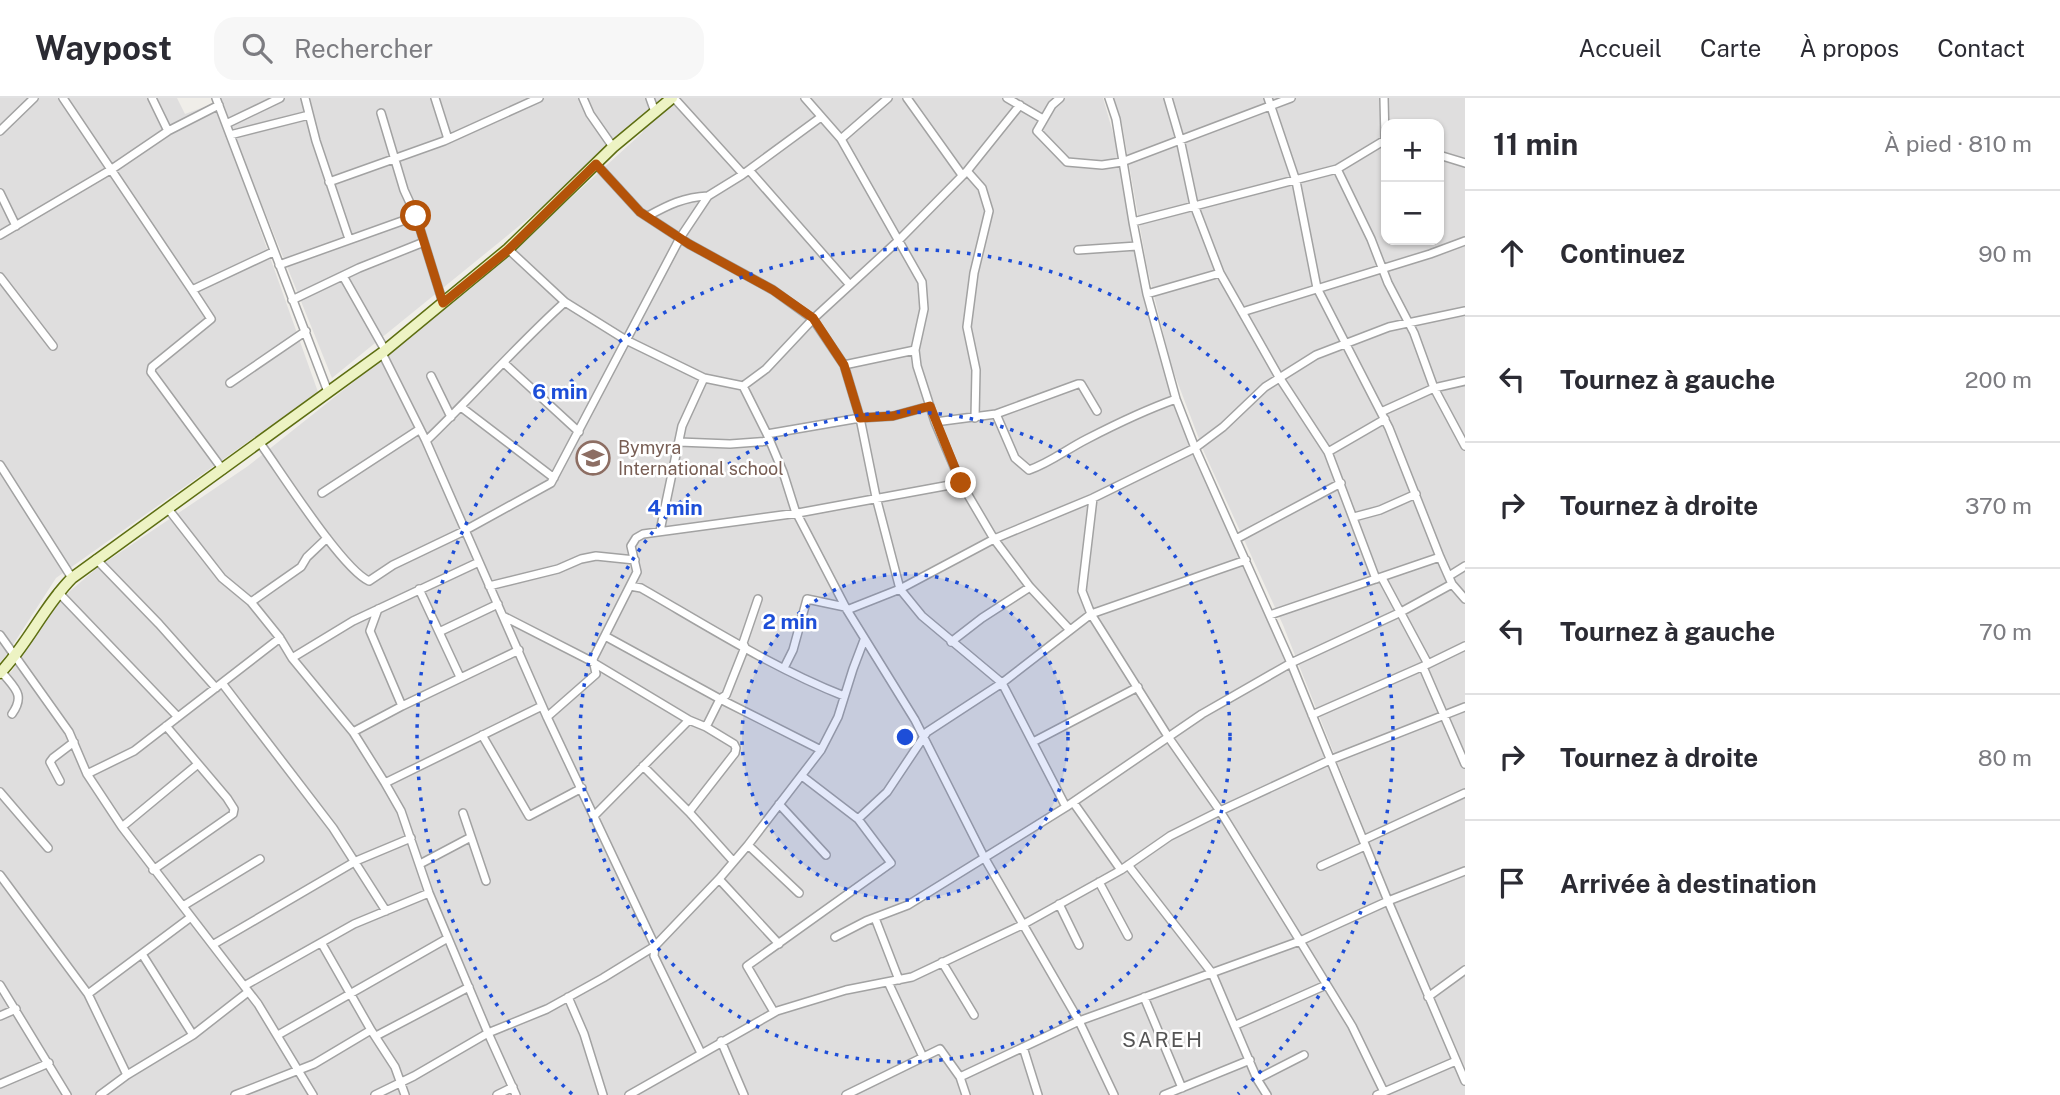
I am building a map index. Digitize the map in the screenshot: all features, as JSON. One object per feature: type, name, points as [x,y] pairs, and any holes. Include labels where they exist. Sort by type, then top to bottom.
[{"type":"street","points":[[0,131],[34,98]]},
{"type":"street","points":[[63,98],[211,319],[160,360],[150,372],[223,470]]},
{"type":"street","points":[[152,98],[168,131]]},
{"type":"street","points":[[226,124],[279,98]]},
{"type":"street","points":[[305,98],[329,182],[349,239]]},
{"type":"street","points":[[435,98],[448,139]]},
{"type":"street","points":[[583,98],[590,114],[613,147]]},
{"type":"street","points":[[650,98],[655,112]]},
{"type":"street","points":[[12,714],[19,704],[19,694],[1,672],[14,658],[58,592],[72,578],[383,352],[508,250],[613,147],[673,98],[746,172],[850,285]]},
{"type":"street","points":[[805,98],[841,139],[922,282],[924,309],[915,350],[917,366],[935,422],[961,483],[994,539],[1030,587],[1069,629]]},
{"type":"street","points":[[841,139],[888,98]]},
{"type":"street","points":[[907,98],[964,173],[982,188],[989,211],[974,273],[967,327],[976,370],[975,418]]},
{"type":"street","points":[[1007,98],[1043,119]]},
{"type":"street","points":[[1060,98],[1052,105],[1037,131],[1067,162],[1102,165],[1122,162],[1269,101],[1290,98]]},
{"type":"street","points":[[1109,98],[1116,119],[1147,294],[1176,399],[1195,448],[1291,663],[1388,901],[1456,1060],[1462,1067],[1465,1081]]},
{"type":"street","points":[[1168,98],[1194,205],[1220,273],[1279,377],[1328,452],[1379,578],[1401,612],[1465,764]]},
{"type":"street","points":[[1384,98],[1384,119]]},
{"type":"street","points":[[329,182],[448,139],[536,99]]},
{"type":"street","points":[[0,235],[112,169],[217,101],[328,392]]},
{"type":"street","points":[[1269,101],[1296,181],[1317,288],[1383,416],[1440,557],[1451,580],[1465,599]]},
{"type":"street","points":[[508,250],[565,302],[626,340],[704,378],[743,386],[766,369],[813,318],[899,240],[964,173],[1020,105]]},
{"type":"street","points":[[381,113],[394,160],[416,216],[443,303]]},
{"type":"street","points":[[230,135],[309,115]]},
{"type":"street","points":[[260,443],[327,538],[361,578],[369,581],[400,561],[465,531],[551,483],[680,238],[708,196],[746,172],[821,117]]},
{"type":"street","points":[[1133,222],[1337,169],[1381,143]]},
{"type":"street","points":[[1444,157],[1465,163]]},
{"type":"street","points":[[596,164],[640,212],[680,238],[773,290],[813,318],[844,365],[860,418],[876,497],[900,589],[922,616],[1002,682],[1066,807]]},
{"type":"street","points":[[1337,169],[1406,322],[1414,333],[1434,388],[1465,446]]},
{"type":"street","points":[[0,193],[16,226]]},
{"type":"street","points":[[648,216],[673,202],[692,196],[708,196]]},
{"type":"street","points":[[279,265],[416,216]]},
{"type":"street","points":[[1242,312],[1430,254],[1465,240]]},
{"type":"street","points":[[292,300],[424,242]]},
{"type":"street","points":[[1078,250],[1138,246]]},
{"type":"street","points":[[192,290],[273,251]]},
{"type":"street","points":[[1147,294],[1220,273]]},
{"type":"street","points":[[343,276],[426,441],[542,706],[655,946],[654,956],[701,1053]]},
{"type":"street","points":[[0,277],[53,346]]},
{"type":"street","points":[[426,441],[505,363],[524,339],[565,302]]},
{"type":"street","points":[[847,610],[900,589],[994,539],[1093,498],[1195,448],[1223,427],[1265,387],[1317,355],[1406,322],[1465,311]]},
{"type":"street","points":[[230,383],[306,331]]},
{"type":"street","points":[[844,365],[915,350]]},
{"type":"street","points":[[505,363],[579,432]]},
{"type":"street","points":[[431,376],[451,417]]},
{"type":"street","points":[[660,531],[682,426],[704,378]]},
{"type":"street","points":[[1328,452],[1383,416],[1434,388],[1465,381]]},
{"type":"street","points":[[935,422],[996,414],[1081,384],[1097,411]]},
{"type":"street","points":[[743,386],[783,472],[795,510],[799,513],[847,610],[864,640],[887,671],[924,738],[984,857],[1079,1021],[1114,1095]]},
{"type":"street","points":[[996,414],[1016,458],[1029,470],[1042,466],[1086,439],[1142,411],[1176,399]]},
{"type":"street","points":[[679,442],[730,444],[860,418],[893,416],[930,406]]},
{"type":"street","points":[[461,407],[554,478]]},
{"type":"street","points":[[322,493],[419,429]]},
{"type":"street","points":[[0,465],[72,578]]},
{"type":"street","points":[[547,717],[596,674],[593,659],[637,572],[631,546],[635,538],[660,531],[799,513],[961,483]]},
{"type":"street","points":[[1236,539],[1341,483]]},
{"type":"street","points":[[1354,517],[1380,510],[1416,494]]},
{"type":"street","points":[[1093,498],[1082,591],[1091,614],[1169,738],[1220,811],[1352,1026],[1380,1093],[1456,1060]]},
{"type":"street","points":[[169,510],[222,578],[251,602],[353,732],[401,811],[429,893],[515,1091],[497,1095]]},
{"type":"street","points":[[251,602],[301,568],[307,557],[327,538]]},
{"type":"street","points":[[489,586],[558,569],[596,556],[635,560]]},
{"type":"street","points":[[1270,615],[1440,557]]},
{"type":"street","points":[[96,559],[219,685],[294,776],[356,861],[386,911]]},
{"type":"street","points":[[858,819],[887,792],[927,732],[962,711],[1091,614],[1245,561]]},
{"type":"street","points":[[292,657],[378,609],[479,562]]},
{"type":"street","points":[[835,937],[908,905],[1066,807],[1202,714],[1291,663],[1401,612],[1451,580],[1465,566]]},
{"type":"street","points":[[630,586],[641,588],[784,668],[844,696]]},
{"type":"street","points":[[951,642],[1030,587]]},
{"type":"street","points":[[419,589],[460,677]]},
{"type":"street","points":[[58,592],[178,717]]},
{"type":"street","points":[[706,727],[720,699],[726,695],[745,647],[743,643],[758,599]]},
{"type":"street","points":[[784,668],[793,650],[807,599],[845,607],[847,610]]},
{"type":"street","points":[[439,632],[498,604]]},
{"type":"street","points":[[378,609],[370,631],[402,706]]},
{"type":"street","points":[[504,617],[540,634],[734,744],[736,748],[689,812]]},
{"type":"street","points":[[0,635],[69,732],[87,774],[122,827],[258,1003],[313,1095]]},
{"type":"street","points":[[605,636],[821,750]]},
{"type":"street","points":[[87,774],[134,751],[280,638]]},
{"type":"street","points":[[375,1095],[488,1033],[547,1009],[655,946],[748,845],[821,750],[838,717],[864,640]]},
{"type":"street","points":[[1312,715],[1465,646]]},
{"type":"street","points":[[353,732],[519,650]]},
{"type":"street","points":[[1033,742],[1138,687]]},
{"type":"street","points":[[385,783],[542,706]]},
{"type":"street","points":[[629,1095],[638,1093],[721,1041],[774,1012],[846,990],[912,977],[1024,923],[1121,870],[1170,836],[1220,811],[1331,760],[1465,707]]},
{"type":"street","points":[[594,816],[689,720]]},
{"type":"street","points":[[153,870],[233,814],[234,809],[166,726]]},
{"type":"street","points":[[482,735],[528,816],[582,788]]},
{"type":"street","points":[[60,781],[50,762],[74,742]]},
{"type":"street","points":[[122,827],[198,764]]},
{"type":"street","points":[[643,766],[733,861]]},
{"type":"street","points":[[774,1012],[747,966],[891,863],[858,819],[802,776]]},
{"type":"street","points":[[0,792],[48,848]]},
{"type":"street","points":[[1321,866],[1465,793]]},
{"type":"street","points":[[1073,802],[1121,870]]},
{"type":"street","points":[[779,804],[826,855]]},
{"type":"street","points":[[463,813],[486,881]]},
{"type":"street","points":[[419,864],[471,837]]},
{"type":"street","points":[[214,944],[356,861],[411,838]]},
{"type":"street","points":[[748,845],[799,893]]},
{"type":"street","points":[[183,906],[260,859]]},
{"type":"street","points":[[1128,865],[1212,973],[1257,1079],[1267,1095]]},
{"type":"street","points":[[960,1077],[1079,1021],[1300,941],[1465,870]]},
{"type":"street","points":[[0,875],[88,994],[127,1076]]},
{"type":"street","points":[[719,879],[779,944]]},
{"type":"street","points":[[1100,882],[1128,936]]},
{"type":"street","points":[[100,1095],[192,1035],[246,989],[354,924],[429,893]]},
{"type":"street","points":[[1059,904],[1079,945]]},
{"type":"street","points":[[88,994],[191,917]]},
{"type":"street","points":[[875,918],[899,980]]},
{"type":"street","points":[[278,1035],[448,939]]},
{"type":"street","points":[[322,944],[395,1066],[405,1095]]},
{"type":"street","points":[[142,954],[192,1035]]},
{"type":"street","points":[[942,962],[975,1015]]},
{"type":"street","points":[[1429,997],[1465,970]]},
{"type":"street","points":[[888,982],[923,1057]]},
{"type":"street","points":[[0,985],[67,1095]]},
{"type":"street","points":[[1236,1025],[1326,985]]},
{"type":"street","points":[[235,1095],[314,1065],[469,987]]},
{"type":"street","points":[[568,997],[584,1034],[603,1095]]},
{"type":"street","points":[[1144,997],[1182,1088]]},
{"type":"street","points":[[0,1016],[16,1009]]},
{"type":"street","points":[[721,1041],[744,1095]]},
{"type":"street","points":[[1023,1047],[1038,1095]]},
{"type":"street","points":[[846,1095],[940,1049],[960,1077],[966,1095]]},
{"type":"street","points":[[1257,1079],[1304,1055]]},
{"type":"street","points":[[1164,1095],[1250,1060]]},
{"type":"street","points":[[0,1084],[49,1063]]},
{"type":"shaded area","points":[[0,98],[177,98],[185,114],[215,103],[318,392],[56,578],[0,662]]},
{"type":"shaded area","points":[[219,98],[674,98],[332,378]]},
{"type":"shaded area","points":[[677,98],[1103,98],[1115,140],[1163,367],[1267,618],[1465,1077],[1465,1095],[0,1095],[0,681],[12,671],[36,628],[69,592],[97,568],[248,466],[474,286],[642,133],[647,122]]},
{"type":"shaded area","points":[[1113,98],[1465,98],[1465,1068],[1393,902],[1283,625],[1204,452],[1171,365],[1147,267],[1122,124]]},
{"type":"place","name":"Bymyra International school","points":[[593,458]]},
{"type":"district","name":"SAREH","points":[[1163,1040]]},
{"type":"route","points":[[416,216],[443,303],[508,250],[596,164],[640,212],[689,244],[773,290],[813,318],[844,365],[860,418],[893,416],[930,406],[961,483]]}]
